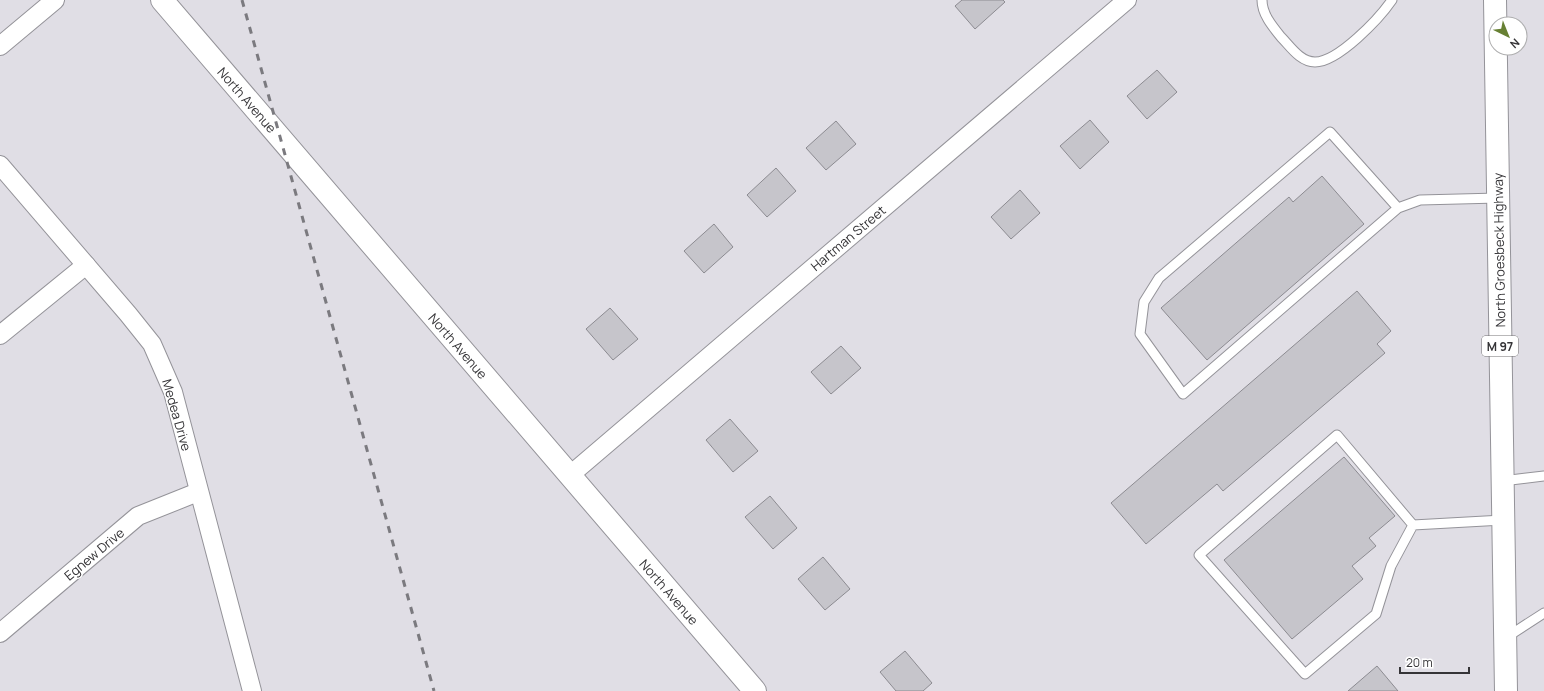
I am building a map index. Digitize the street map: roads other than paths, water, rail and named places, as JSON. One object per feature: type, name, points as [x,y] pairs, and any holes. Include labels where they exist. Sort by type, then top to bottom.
[{"type":"main road","name":"North Avenue","points":[[162,0],[755,691]]},
{"type":"main road","name":"North Groesbeck Highway","points":[[1495,0],[1506,691]]},
{"type":"street","points":[[0,46],[55,0]]},
{"type":"street","name":"Hartman Street","points":[[569,476],[1127,0]]},
{"type":"street","name":"Medea Drive","points":[[0,165],[152,344],[173,392],[198,492],[252,691]]},
{"type":"street","points":[[0,335],[86,265]]},
{"type":"street","name":"Egnew Drive","points":[[0,633],[138,516],[198,492]]},
{"type":"lane","points":[[1262,0],[1263,10],[1278,33],[1296,53],[1306,60],[1315,62],[1327,58],[1343,49],[1362,34],[1392,0]]},
{"type":"lane","points":[[1398,208],[1330,132],[1159,278],[1144,302],[1140,334],[1183,394],[1398,208],[1420,200],[1498,198]]},
{"type":"lane","points":[[1337,435],[1413,525],[1391,566],[1376,614],[1305,674],[1199,555],[1337,435]]},
{"type":"lane","points":[[1502,481],[1544,476]]},
{"type":"lane","points":[[1413,525],[1503,520]]},
{"type":"lane","points":[[1505,638],[1544,612]]},
{"type":"railway","points":[[242,0],[434,691]]}]
